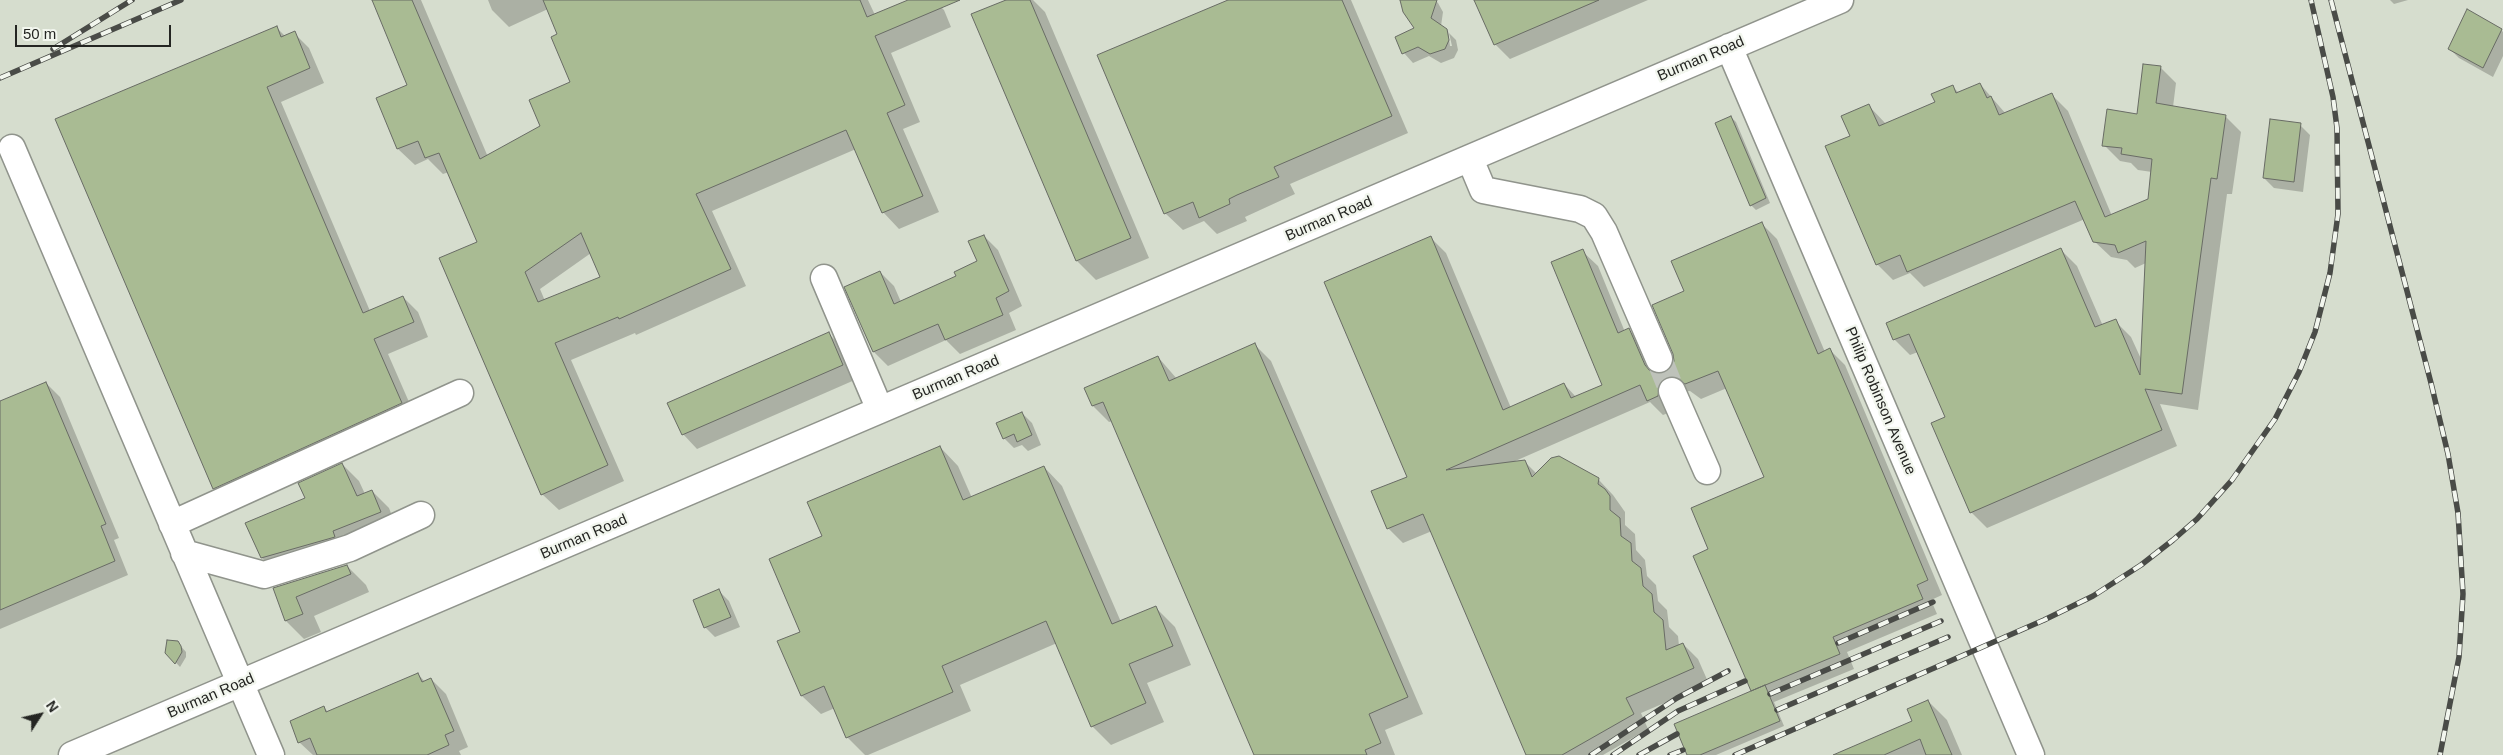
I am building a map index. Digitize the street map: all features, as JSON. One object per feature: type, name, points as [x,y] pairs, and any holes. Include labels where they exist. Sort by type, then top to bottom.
[{"type":"street","name":"Burman Road","points":[[72,755],[1840,0]]},
{"type":"street","name":"Philip Robinson Avenue","points":[[1729,47],[2031,755]]},
{"type":"street","points":[[12,148],[271,755]]},
{"type":"street","points":[[1470,159],[1482,190],[1580,209],[1594,216],[1604,232],[1659,359]]},
{"type":"street","points":[[824,278],[880,410]]},
{"type":"street","points":[[1672,391],[1706,472]]},
{"type":"street","points":[[172,524],[460,393]]},
{"type":"street","points":[[184,553],[264,575],[350,548],[421,515]]},
{"type":"shaded area","points":[[0,0],[2503,0],[2503,755],[0,755]]},
{"type":"building","points":[[372,0],[412,0],[480,159],[540,126],[529,100],[570,82],[551,37],[557,34],[543,0],[860,0],[867,17],[908,0],[960,0],[875,36],[905,105],[887,113],[923,196],[882,213],[846,130],[696,194],[731,269],[619,319],[618,317],[555,343],[608,465],[541,495],[439,258],[477,242],[439,153],[425,158],[418,141],[397,149],[376,98],[407,85]],"holes":[[[581,233],[600,277],[538,302],[525,272]]]},
{"type":"building","points":[[1006,0],[1030,0],[1131,238],[1076,261],[971,14]]},
{"type":"building","points":[[1228,0],[1342,0],[1392,116],[1274,167],[1279,177],[1229,199],[1230,204],[1199,218],[1193,202],[1164,214],[1097,55]]},
{"type":"building","points":[[1400,0],[1437,0],[1431,18],[1447,29],[1449,40],[1445,49],[1430,54],[1418,47],[1402,54],[1395,37],[1414,28],[1403,12]]},
{"type":"building","points":[[1474,0],[1599,0],[1494,45]]},
{"type":"building","points":[[2467,9],[2502,29],[2483,68],[2448,49]]},
{"type":"building","points":[[277,26],[281,37],[295,31],[310,68],[267,87],[363,313],[403,296],[414,322],[374,339],[402,403],[213,489],[55,119]]},
{"type":"building","points":[[2143,64],[2161,66],[2156,103],[2226,115],[2217,179],[2211,178],[2182,394],[2145,389],[2162,430],[1970,513],[1931,423],[1945,417],[1909,334],[1893,340],[1886,323],[2061,248],[2095,327],[2116,319],[2140,375],[2146,241],[2118,253],[2115,245],[2093,242],[2075,201],[1907,272],[1900,255],[1876,265],[1825,146],[1850,136],[1841,116],[1869,104],[1879,126],[1935,102],[1931,94],[1953,85],[1956,93],[1980,83],[1987,98],[1991,96],[1999,115],[2052,93],[2105,217],[2148,199],[2152,159],[2121,154],[2122,148],[2102,146],[2107,109],[2137,114]]},
{"type":"building","points":[[1731,116],[1766,198],[1750,206],[1715,123]]},
{"type":"building","points":[[2270,119],[2301,123],[2294,182],[2263,178]]},
{"type":"building","points":[[1762,222],[1818,354],[1830,348],[1855,406],[1928,580],[1917,585],[1923,599],[1833,637],[1840,654],[1751,691],[1693,556],[1708,549],[1691,508],[1764,477],[1718,371],[1685,384],[1674,376],[1666,377],[1660,383],[1658,396],[1647,401],[1640,385],[1446,470],[1525,460],[1532,477],[1551,458],[1559,456],[1599,478],[1598,484],[1610,496],[1610,510],[1620,518],[1621,536],[1631,543],[1632,561],[1641,568],[1643,586],[1652,594],[1654,612],[1663,620],[1666,650],[1683,643],[1694,668],[1626,698],[1634,714],[1562,755],[1526,755],[1423,514],[1387,529],[1371,491],[1407,477],[1324,282],[1431,236],[1503,410],[1564,383],[1571,398],[1602,385],[1551,262],[1583,249],[1618,333],[1629,328],[1645,365],[1650,371],[1657,374],[1664,373],[1671,368],[1674,361],[1673,354],[1652,305],[1684,291],[1671,261]]},
{"type":"building","points":[[984,235],[1009,291],[996,298],[1003,315],[945,340],[938,324],[873,352],[844,287],[880,271],[894,304],[956,276],[954,272],[977,261],[968,241]]},
{"type":"building","points":[[829,332],[843,365],[682,435],[667,403]]},
{"type":"building","points":[[1255,343],[1408,697],[1369,714],[1381,743],[1365,750],[1367,755],[1254,755],[1103,402],[1092,406],[1084,388],[1158,356],[1169,381]]},
{"type":"building","points":[[46,382],[106,524],[101,526],[115,561],[0,610],[0,401]]},
{"type":"building","points":[[1022,412],[1032,435],[1017,442],[1014,434],[1003,439],[996,423]]},
{"type":"building","points":[[940,446],[963,500],[1044,466],[1112,624],[1156,606],[1173,646],[1129,664],[1146,703],[1091,727],[1046,621],[942,666],[953,692],[846,738],[824,686],[801,696],[777,641],[800,632],[769,559],[822,536],[807,502]]},
{"type":"building","points":[[342,463],[357,496],[372,490],[381,512],[333,531],[335,537],[261,558],[245,523],[305,498],[298,483]]},
{"type":"building","points":[[347,565],[351,574],[296,597],[303,614],[285,621],[273,588]]},
{"type":"building","points":[[719,589],[731,617],[704,628],[693,600]]},
{"type":"building","points":[[167,640],[178,641],[181,646],[182,652],[175,664],[165,653]]},
{"type":"building","points":[[418,673],[422,682],[431,678],[454,731],[445,735],[449,745],[427,755],[317,755],[310,738],[298,743],[290,721],[324,706],[326,712]]},
{"type":"building","points":[[1765,685],[1780,721],[1700,755],[1687,755],[1674,724]]},
{"type":"building","points":[[1928,700],[1952,755],[1926,755],[1920,739],[1884,755],[1833,755],[1912,721],[1907,709]]},
{"type":"tunnel","points":[[1659,359],[1672,391]]},
{"type":"railway","points":[[53,49],[132,0]]},
{"type":"railway","points":[[0,78],[181,0]]},
{"type":"railway","points":[[1735,755],[2044,620],[2093,596],[2141,565],[2173,540],[2197,519],[2232,480],[2275,419],[2299,372],[2315,332],[2330,273],[2338,214],[2337,128],[2333,97],[2311,0]]},
{"type":"railway","points":[[2331,0],[2431,383],[2448,454],[2458,513],[2463,594],[2459,657],[2440,755]]},
{"type":"railway","points":[[1838,643],[1933,602]]},
{"type":"railway","points":[[1770,694],[1941,621]]},
{"type":"railway","points":[[1777,710],[1948,637]]},
{"type":"railway","points":[[1591,755],[1677,698],[1728,671]]},
{"type":"railway","points":[[1613,755],[1678,711],[1745,681]]},
{"type":"railway","points":[[1639,755],[1677,734]]},
{"type":"railway","points":[[1670,755],[1683,750]]}]
